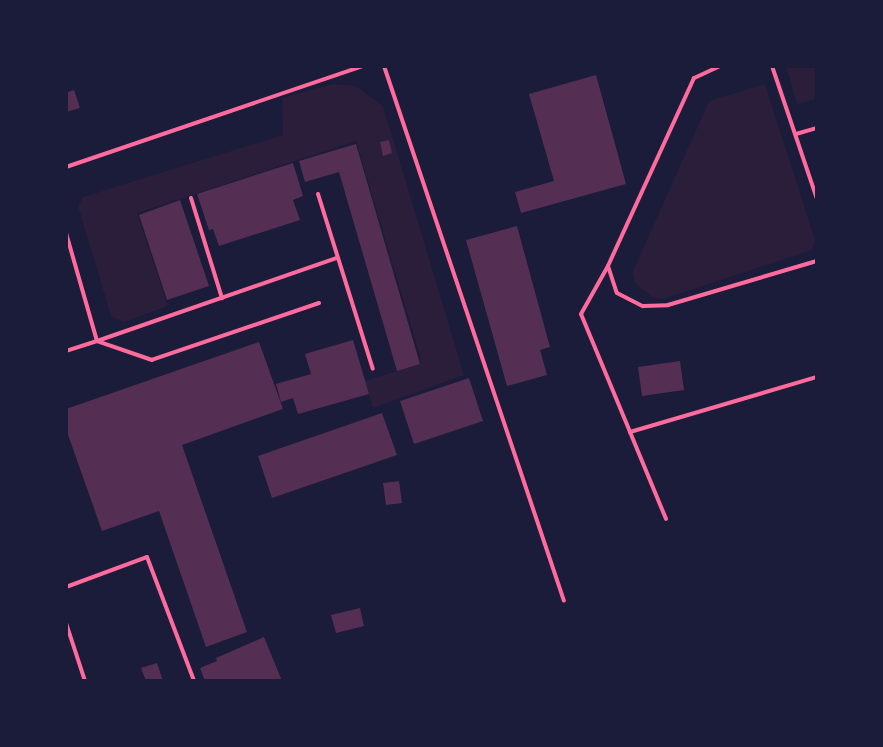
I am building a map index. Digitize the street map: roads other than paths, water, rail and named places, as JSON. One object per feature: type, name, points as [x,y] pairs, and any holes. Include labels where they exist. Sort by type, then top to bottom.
[{"type":"lane","points":[[66,167],[363,66]]},
{"type":"lane","points":[[384,66],[564,601]]},
{"type":"lane","points":[[666,519],[581,314],[608,266],[694,78],[720,66]]},
{"type":"lane","points":[[772,66],[817,199]]},
{"type":"lane","points":[[796,134],[817,128]]},
{"type":"lane","points":[[318,194],[373,369]]},
{"type":"lane","points":[[191,198],[222,298]]},
{"type":"lane","points":[[66,233],[97,341]]},
{"type":"lane","points":[[66,351],[338,258]]},
{"type":"lane","points":[[608,266],[617,293],[643,306],[668,305],[817,261]]},
{"type":"lane","points":[[97,341],[152,360],[319,303]]},
{"type":"lane","points":[[630,432],[817,377]]},
{"type":"lane","points":[[66,587],[147,557],[194,681]]},
{"type":"lane","points":[[66,623],[85,681]]}]
